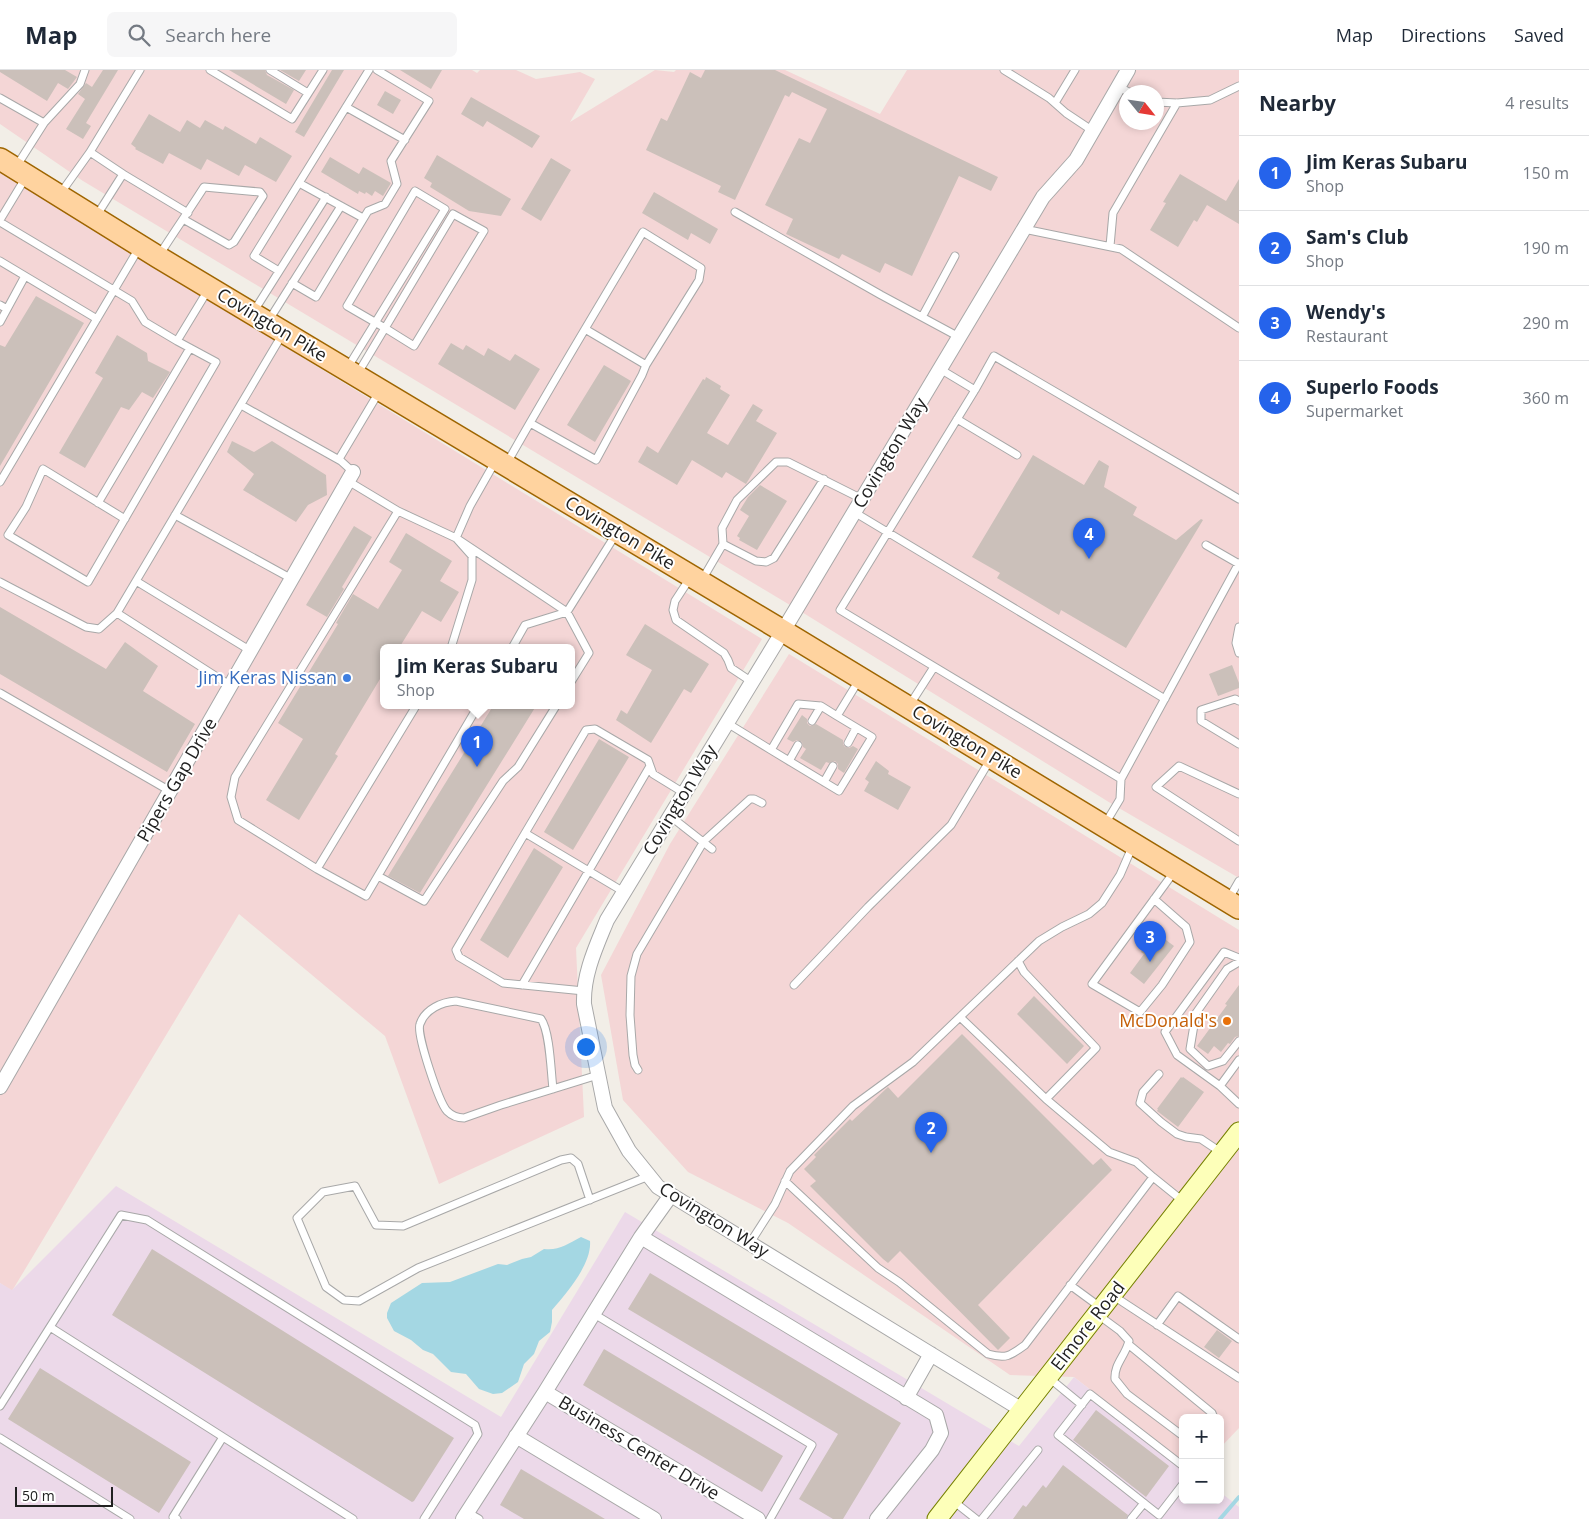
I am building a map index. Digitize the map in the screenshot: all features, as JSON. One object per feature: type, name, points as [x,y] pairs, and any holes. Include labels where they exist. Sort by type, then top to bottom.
[{"type":"main road","name":"Covington Pike","points":[[14,168],[94,218],[909,707],[1233,905]]},
{"type":"street","name":"Covington Way","points":[[1125,85],[1128,70]]},
{"type":"street","name":"Covington Way","points":[[1022,1410],[658,1187],[629,1151],[605,1108],[584,1004],[584,991],[589,964],[607,920],[1043,197],[1076,160],[1093,131],[1119,97]]},
{"type":"street","name":"Pipers Gap Drive","points":[[0,1086],[351,477]]},
{"type":"street","name":"Elmore Road","points":[[937,1519],[1239,1132]]},
{"type":"street","name":"Business Center Drive","points":[[470,1517],[516,1436],[641,1238],[671,1195]]},
{"type":"street","points":[[641,1238],[936,1415],[941,1432],[932,1450],[877,1519]]},
{"type":"street","points":[[906,1398],[931,1354]]},
{"type":"street","name":"Business Center Drive","points":[[545,1392],[758,1519]]},
{"type":"street","points":[[516,1436],[654,1519]]},
{"type":"lane","points":[[85,70],[80,84],[44,123],[14,168],[0,221],[114,289],[132,301],[145,322],[216,362],[125,519],[88,582],[8,535],[26,507],[43,469],[125,519]]},
{"type":"lane","points":[[58,196],[90,152],[140,70]]},
{"type":"lane","points":[[210,70],[292,119],[322,70]]},
{"type":"lane","points":[[270,70],[308,93]]},
{"type":"lane","points":[[279,272],[254,256],[369,70]]},
{"type":"lane","points":[[292,284],[316,297],[368,211],[385,204],[397,184],[391,161],[430,101],[377,70]]},
{"type":"lane","points":[[1004,70],[1055,103],[1093,131]]},
{"type":"lane","points":[[1055,103],[1075,70]]},
{"type":"lane","points":[[1164,102],[1210,100],[1239,86]]},
{"type":"lane","points":[[0,98],[44,123]]},
{"type":"lane","points":[[1110,246],[1113,213],[1177,103]]},
{"type":"lane","points":[[346,107],[405,140]]},
{"type":"lane","points":[[0,482],[114,289],[185,216],[204,187],[260,192],[263,196],[234,242],[228,245],[185,216],[124,174],[90,152]]},
{"type":"lane","points":[[94,218],[124,174]]},
{"type":"lane","points":[[299,183],[363,218]]},
{"type":"lane","points":[[414,191],[453,214],[484,231],[414,346],[347,306],[414,191]]},
{"type":"lane","points":[[0,582],[86,626],[99,629],[116,613],[241,405],[268,322],[279,272],[326,197]]},
{"type":"lane","points":[[268,322],[341,206]]},
{"type":"lane","points":[[352,373],[376,322],[446,209]]},
{"type":"lane","points":[[735,212],[959,337]]},
{"type":"lane","points":[[352,373],[385,328],[453,214]]},
{"type":"lane","points":[[1024,228],[1120,249],[1239,328]]},
{"type":"lane","points":[[456,538],[470,506],[530,423],[643,232],[701,268],[699,280],[646,365],[596,460],[530,423]]},
{"type":"lane","points":[[922,317],[955,256]]},
{"type":"lane","points":[[0,260],[97,319]]},
{"type":"lane","points":[[0,322],[26,276]]},
{"type":"lane","points":[[176,340],[209,287]]},
{"type":"lane","points":[[0,305],[7,309]]},
{"type":"lane","points":[[585,329],[646,365]]},
{"type":"lane","points":[[98,503],[190,348]]},
{"type":"lane","points":[[1121,779],[840,610],[994,356],[1239,499]]},
{"type":"lane","points":[[940,369],[975,390]]},
{"type":"lane","points":[[339,459],[380,390]]},
{"type":"lane","points":[[241,405],[339,459],[351,477],[398,511],[456,538],[567,612],[589,653],[575,676]]},
{"type":"lane","points":[[957,419],[1017,455]]},
{"type":"lane","points":[[752,682],[731,668],[724,653],[676,620],[673,610],[675,601],[696,579],[723,544],[722,528],[737,500],[776,462],[788,462],[862,498]]},
{"type":"lane","points":[[723,544],[756,561],[766,562],[774,558],[824,480]]},
{"type":"lane","points":[[398,511],[235,778],[231,797],[238,820],[317,869],[366,896],[476,709]]},
{"type":"lane","points":[[854,512],[1165,699]]},
{"type":"lane","points":[[175,515],[292,579]]},
{"type":"lane","points":[[514,644],[525,625],[567,612],[617,532]]},
{"type":"lane","points":[[452,644],[472,580],[472,556],[456,538]]},
{"type":"lane","points":[[1104,826],[1120,799],[1121,779],[1239,563],[1206,545]]},
{"type":"lane","points":[[136,581],[251,651]]},
{"type":"lane","points":[[116,613],[231,686]]},
{"type":"lane","points":[[1239,627],[1236,644],[1239,653]]},
{"type":"lane","points":[[909,707],[934,666]]},
{"type":"lane","points":[[837,716],[861,678]]},
{"type":"lane","points":[[0,693],[170,791]]},
{"type":"lane","points":[[1239,701],[1235,699],[1201,710],[1202,721],[1239,744]]},
{"type":"lane","points":[[727,723],[771,750],[789,761],[839,791],[872,737],[821,706],[798,704],[771,750]]},
{"type":"lane","points":[[812,721],[821,706]]},
{"type":"lane","points":[[317,869],[414,709]]},
{"type":"lane","points":[[378,876],[424,901],[503,781],[518,767],[554,709]]},
{"type":"lane","points":[[848,743],[856,728]]},
{"type":"lane","points":[[584,991],[503,983],[459,957],[456,950],[586,730],[595,729],[648,760],[653,774],[684,793]]},
{"type":"lane","points":[[789,761],[798,745]]},
{"type":"lane","points":[[794,985],[951,825],[992,758]]},
{"type":"lane","points":[[522,984],[650,766]]},
{"type":"lane","points":[[824,782],[834,766]]},
{"type":"lane","points":[[1239,794],[1179,766],[1156,787],[1239,841]]},
{"type":"lane","points":[[638,1070],[632,1055],[630,1015],[631,976],[637,954],[704,841],[750,800],[754,799],[762,802]]},
{"type":"lane","points":[[670,816],[712,849]]},
{"type":"lane","points":[[525,833],[624,892]]},
{"type":"lane","points":[[750,1243],[763,1224],[790,1171],[853,1106],[913,1062],[1039,941],[1088,914],[1102,903],[1120,875],[1134,845]]},
{"type":"lane","points":[[1154,899],[1186,927],[1190,942],[1162,986],[1140,1012],[1092,984],[1154,899],[1176,870]]},
{"type":"lane","points":[[1233,905],[1239,881]]},
{"type":"lane","points":[[1239,1041],[1223,1062],[1208,1066],[1190,1049],[1196,1013],[1227,969],[1239,960],[1224,952],[1165,1032],[1177,1055],[1220,1086],[1239,1104]]},
{"type":"lane","points":[[1018,961],[1024,972],[1096,1048],[1046,1100]]},
{"type":"lane","points":[[553,1089],[547,1034],[541,1020],[456,1001],[437,1005],[421,1021],[418,1030],[432,1076],[444,1107],[452,1116],[464,1118],[598,1075]]},
{"type":"lane","points":[[960,1017],[1046,1100],[1109,1152],[1136,1162],[1184,1202]]},
{"type":"lane","points":[[1220,1086],[1239,1060]]},
{"type":"lane","points":[[1159,1074],[1143,1092],[1140,1103],[1178,1134],[1201,1139],[1223,1153]]},
{"type":"lane","points":[[590,1200],[578,1164],[571,1158],[561,1160],[403,1226],[376,1225],[354,1186],[323,1192],[298,1218],[326,1287],[344,1300],[359,1301],[418,1268],[590,1200],[649,1176]]},
{"type":"lane","points":[[785,1181],[878,1268],[899,1282],[988,1354],[1006,1357],[1025,1345],[1153,1177]]},
{"type":"lane","points":[[0,1406],[120,1215],[147,1220],[475,1425],[478,1434],[424,1519]]},
{"type":"lane","points":[[1070,1285],[1103,1306],[1157,1325],[1239,1378]]},
{"type":"lane","points":[[1157,1325],[1178,1296],[1239,1339]]},
{"type":"lane","points":[[1103,1306],[1129,1341],[1125,1354],[1116,1367],[1115,1379],[1127,1394],[1179,1433]]},
{"type":"lane","points":[[594,1314],[812,1445],[770,1519]]},
{"type":"lane","points":[[50,1327],[353,1519]]},
{"type":"lane","points":[[1128,1344],[1212,1414]]},
{"type":"lane","points":[[1048,1377],[1082,1405]]},
{"type":"lane","points":[[1179,1463],[1090,1394],[1058,1435],[1159,1515],[1179,1489]]},
{"type":"lane","points":[[174,1518],[223,1437]]},
{"type":"lane","points":[[0,1438],[130,1519]]},
{"type":"lane","points":[[982,1519],[1038,1450]]},
{"type":"lane","points":[[952,1500],[976,1519]]},
{"type":"lane","points":[[1131,1519],[1144,1503]]},
{"type":"shaded area","points":[[0,70],[472,70],[477,73],[480,70],[516,70],[536,79],[580,72],[595,79],[570,122],[655,70],[674,72],[676,70],[785,70],[880,114],[907,70],[1239,70],[1239,878],[1112,804],[805,614],[83,181],[0,124]]},
{"type":"shaded area","points":[[0,165],[269,337],[762,639],[576,948],[584,1117],[439,1184],[385,1036],[239,914],[12,1291],[0,1283]]},
{"type":"shaded area","points":[[789,654],[1239,930],[1239,1428],[1224,1444],[1224,1414],[1179,1414],[1179,1459],[1074,1377],[1010,1375],[788,1223],[688,1172],[623,1100],[601,975],[670,844]]},
{"type":"shaded area","points":[[116,1186],[501,1417],[625,1212],[1019,1446],[1074,1377],[1179,1459],[1179,1504],[1224,1504],[1224,1495],[1239,1507],[1239,1519],[0,1519],[0,1283],[12,1290]]},
{"type":"water","points":[[581,1237],[590,1241],[590,1250],[583,1269],[552,1310],[550,1332],[539,1341],[534,1354],[524,1364],[518,1382],[502,1393],[493,1394],[479,1389],[466,1374],[451,1372],[433,1354],[423,1350],[411,1340],[394,1331],[387,1318],[391,1303],[422,1283],[450,1282],[498,1264],[507,1265],[531,1257],[544,1249],[558,1248]]},
{"type":"building","points":[[0,70],[65,70],[77,77],[68,89],[58,83],[47,101],[0,72]]},
{"type":"building","points":[[103,70],[118,70],[86,123],[91,126],[83,139],[66,129],[85,99],[78,94],[86,83],[92,87]]},
{"type":"building","points":[[229,70],[265,70],[267,75],[294,90],[286,104]]},
{"type":"building","points":[[280,70],[306,70],[299,81]]},
{"type":"building","points":[[332,70],[344,70],[304,137],[295,132]]},
{"type":"building","points":[[400,70],[442,70],[431,89]]},
{"type":"building","points":[[705,70],[775,70],[998,177],[991,191],[959,176],[912,276],[885,263],[880,273],[842,254],[839,259],[786,234],[793,219],[765,205],[799,138],[810,143],[827,109],[792,92],[789,97],[785,95],[735,200],[718,192],[721,186],[646,150],[661,118],[667,121],[690,72],[701,78]]},
{"type":"building","points":[[385,91],[401,100],[393,114],[377,105]]},
{"type":"building","points":[[471,97],[540,136],[532,148],[487,121],[483,127],[461,114]]},
{"type":"building","points":[[149,114],[180,132],[187,120],[200,128],[205,120],[223,130],[225,126],[256,144],[260,137],[292,156],[276,182],[245,165],[239,176],[207,159],[201,170],[169,153],[163,164],[135,149],[131,144]]},
{"type":"building","points":[[437,155],[511,199],[501,216],[469,211],[430,187],[432,183],[424,178]]},
{"type":"building","points":[[330,157],[359,174],[363,167],[391,183],[383,196],[375,191],[372,196],[366,192],[365,194],[359,191],[358,194],[321,172]]},
{"type":"building","points":[[551,158],[571,170],[541,221],[521,209]]},
{"type":"building","points":[[1180,174],[1226,201],[1239,179],[1239,224],[1207,205],[1197,222],[1194,220],[1178,247],[1150,230],[1166,203],[1163,202]]},
{"type":"building","points":[[654,192],[718,229],[710,244],[691,233],[688,240],[642,213]]},
{"type":"building","points":[[36,296],[84,323],[0,466],[0,345],[5,347]]},
{"type":"building","points":[[117,335],[147,353],[148,361],[170,372],[153,398],[142,392],[129,410],[121,407],[85,468],[59,453],[103,378],[95,373]]},
{"type":"building","points":[[451,343],[463,350],[466,345],[484,356],[488,348],[510,361],[515,354],[540,369],[515,410],[438,364]]},
{"type":"building","points":[[604,365],[631,381],[595,442],[567,425]]},
{"type":"building","points":[[706,377],[721,386],[720,389],[730,395],[707,433],[728,445],[753,404],[763,410],[756,421],[777,433],[746,484],[726,472],[722,478],[692,460],[677,485],[638,462],[647,446],[658,453]]},
{"type":"building","points":[[232,441],[254,452],[272,441],[326,475],[327,495],[308,505],[296,522],[243,490],[254,474],[227,452]]},
{"type":"building","points":[[1033,455],[1084,485],[1099,460],[1109,466],[1104,487],[1137,507],[1133,515],[1176,540],[1201,519],[1203,520],[1126,648],[1061,610],[1059,615],[997,578],[1000,573],[972,557]]},
{"type":"building","points":[[760,485],[787,501],[757,550],[739,540],[740,538],[737,536],[749,516],[740,510],[748,497]]},
{"type":"building","points":[[354,526],[372,537],[342,587],[344,589],[327,617],[306,605]]},
{"type":"building","points":[[406,533],[452,561],[440,581],[459,592],[441,622],[422,611],[401,644],[380,644],[380,679],[335,754],[338,756],[299,820],[266,800],[303,739],[278,723],[338,624],[336,623],[353,594],[378,609],[402,570],[389,562]]},
{"type":"building","points":[[0,607],[106,669],[125,642],[158,666],[143,691],[195,724],[167,772],[0,674]]},
{"type":"building","points":[[645,624],[709,664],[691,693],[684,689],[651,743],[616,720],[621,710],[627,714],[652,670],[626,655]]},
{"type":"building","points":[[1232,665],[1239,688],[1218,696],[1209,674]]},
{"type":"building","points":[[491,709],[534,709],[420,893],[388,876]]},
{"type":"building","points":[[802,715],[807,719],[807,723],[810,726],[816,724],[843,740],[845,747],[853,746],[858,749],[844,773],[838,769],[838,764],[835,761],[826,762],[821,770],[800,758],[806,749],[803,747],[802,742],[797,740],[793,742],[787,739]]},
{"type":"building","points":[[599,739],[629,757],[573,850],[544,832]]},
{"type":"building","points":[[876,761],[889,771],[888,774],[911,787],[898,810],[864,791],[869,782],[865,779]]},
{"type":"building","points":[[534,848],[563,867],[508,958],[480,940]]},
{"type":"building","points":[[1158,934],[1174,946],[1144,984],[1130,973],[1144,954],[1141,952],[1149,941],[1151,942]]},
{"type":"building","name":"McDonald's","points":[[1239,985],[1239,1036],[1235,1037],[1230,1044],[1228,1043],[1221,1052],[1214,1046],[1208,1054],[1197,1046]]},
{"type":"building","points":[[1034,996],[1084,1046],[1067,1064],[1017,1014]]},
{"type":"building","points":[[962,1034],[1093,1165],[1101,1158],[1112,1170],[978,1305],[1010,1338],[998,1350],[900,1251],[888,1263],[883,1259],[810,1186],[816,1181],[804,1169],[816,1157],[814,1155],[850,1119],[852,1121],[888,1087],[898,1098]]},
{"type":"building","points":[[1181,1077],[1204,1092],[1178,1127],[1157,1111],[1157,1109]]},
{"type":"building","points":[[152,1249],[454,1438],[414,1501],[412,1502],[112,1315]]},
{"type":"building","points":[[650,1273],[901,1423],[843,1519],[833,1519],[799,1499],[838,1434],[628,1309]]},
{"type":"building","points":[[1217,1330],[1232,1341],[1219,1358],[1204,1347]]},
{"type":"building","points":[[604,1349],[783,1456],[762,1492],[583,1385]]},
{"type":"building","points":[[40,1368],[191,1462],[159,1513],[8,1419]]},
{"type":"building","points":[[1096,1410],[1169,1466],[1146,1497],[1073,1440]]},
{"type":"building","points":[[1063,1465],[1128,1515],[1126,1519],[1013,1519],[1023,1505],[1026,1507],[1043,1485],[1046,1488]]},
{"type":"building","points":[[521,1469],[605,1519],[524,1519],[500,1505]]},
{"type":"waterway","points":[[1220,1519],[1239,1497]]},
{"type":"place","name":"Superlo Foods","points":[[1089,559]]},
{"type":"place","name":"Jim Keras Nissan","points":[[347,678]]},
{"type":"place","name":"Jim Keras Subaru","points":[[477,767]]},
{"type":"place","name":"Wendy's","points":[[1150,962]]},
{"type":"place","name":"McDonald's","points":[[1227,1021]]},
{"type":"place","name":"Sam's Club","points":[[931,1153]]}]
